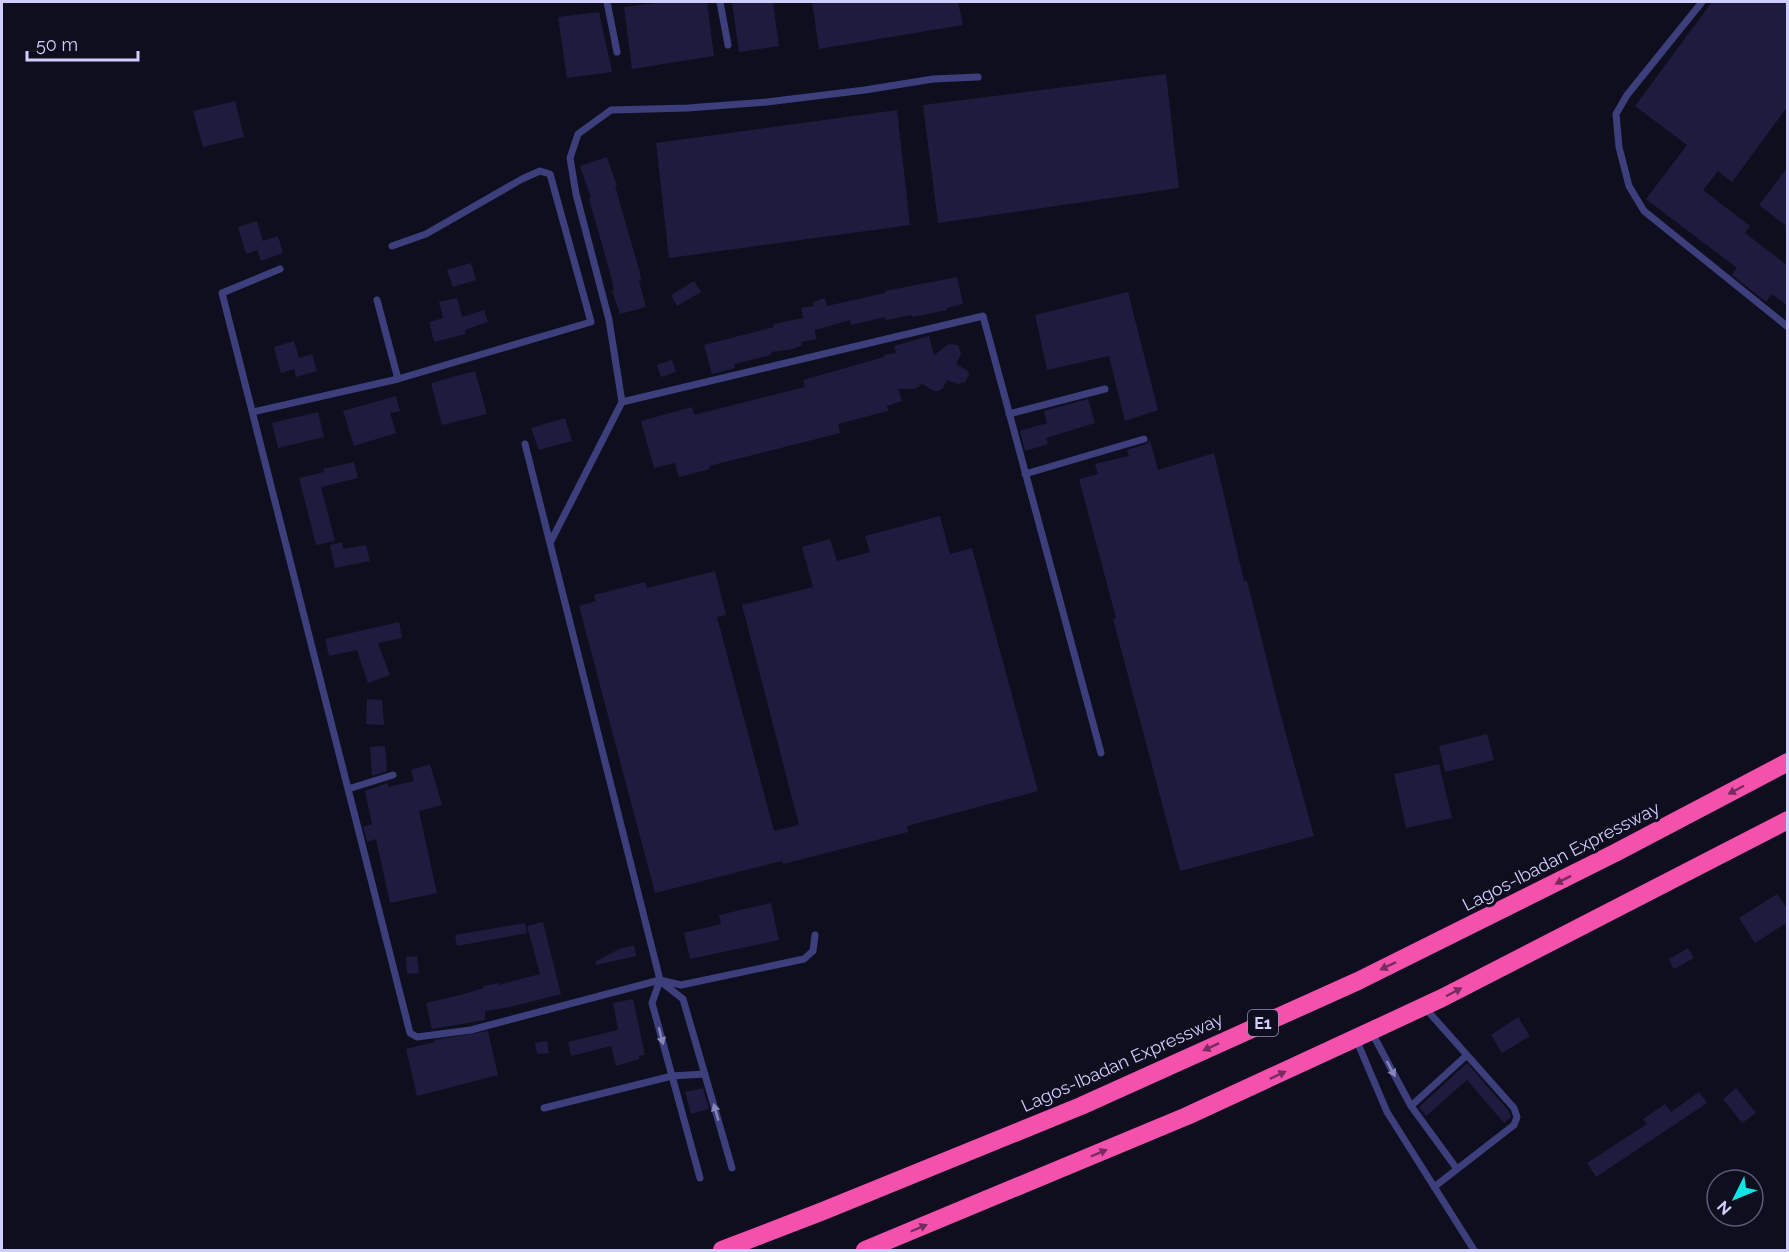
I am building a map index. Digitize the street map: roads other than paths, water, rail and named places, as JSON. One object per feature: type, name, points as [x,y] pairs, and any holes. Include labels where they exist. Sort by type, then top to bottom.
[{"type":"highway","name":"Lagos-Ibadan Expressway","points":[[722,1251],[1081,1106],[1358,981],[1615,854],[1788,762]]},
{"type":"highway","points":[[865,1251],[1187,1116],[1424,1007],[1788,820]]},
{"type":"lane","points":[[607,2],[617,52]]},
{"type":"lane","points":[[720,2],[728,45]]},
{"type":"lane","points":[[1702,2],[1628,95],[1617,114],[1619,147],[1629,186],[1644,211],[1788,327]]},
{"type":"lane","points":[[550,543],[622,402],[609,320],[576,194],[570,158],[578,134],[611,111],[767,102],[933,79],[978,77]]},
{"type":"lane","points":[[253,412],[398,380],[591,322],[549,174],[540,171],[522,179],[426,234],[392,246]]},
{"type":"lane","points":[[280,269],[222,293],[410,1033],[417,1037],[471,1030],[660,980],[681,985],[804,958],[813,951],[815,935]]},
{"type":"lane","points":[[377,300],[398,380]]},
{"type":"lane","points":[[622,402],[983,316],[1101,753]]},
{"type":"lane","points":[[1009,414],[1105,389]]},
{"type":"lane","points":[[1025,474],[1144,439]]},
{"type":"lane","points":[[525,444],[660,980],[652,1003],[700,1178]]},
{"type":"lane","points":[[348,789],[393,775]]},
{"type":"lane","points":[[660,980],[683,999],[732,1168]]},
{"type":"lane","points":[[1424,1007],[1514,1108],[1517,1117],[1514,1125],[1434,1187]]},
{"type":"lane","points":[[1364,1035],[1410,1106],[1457,1169]]},
{"type":"lane","points":[[1364,1035],[1387,1112],[1474,1251]]},
{"type":"lane","points":[[1410,1106],[1467,1055]]},
{"type":"lane","points":[[544,1108],[672,1076],[705,1074]]}]
